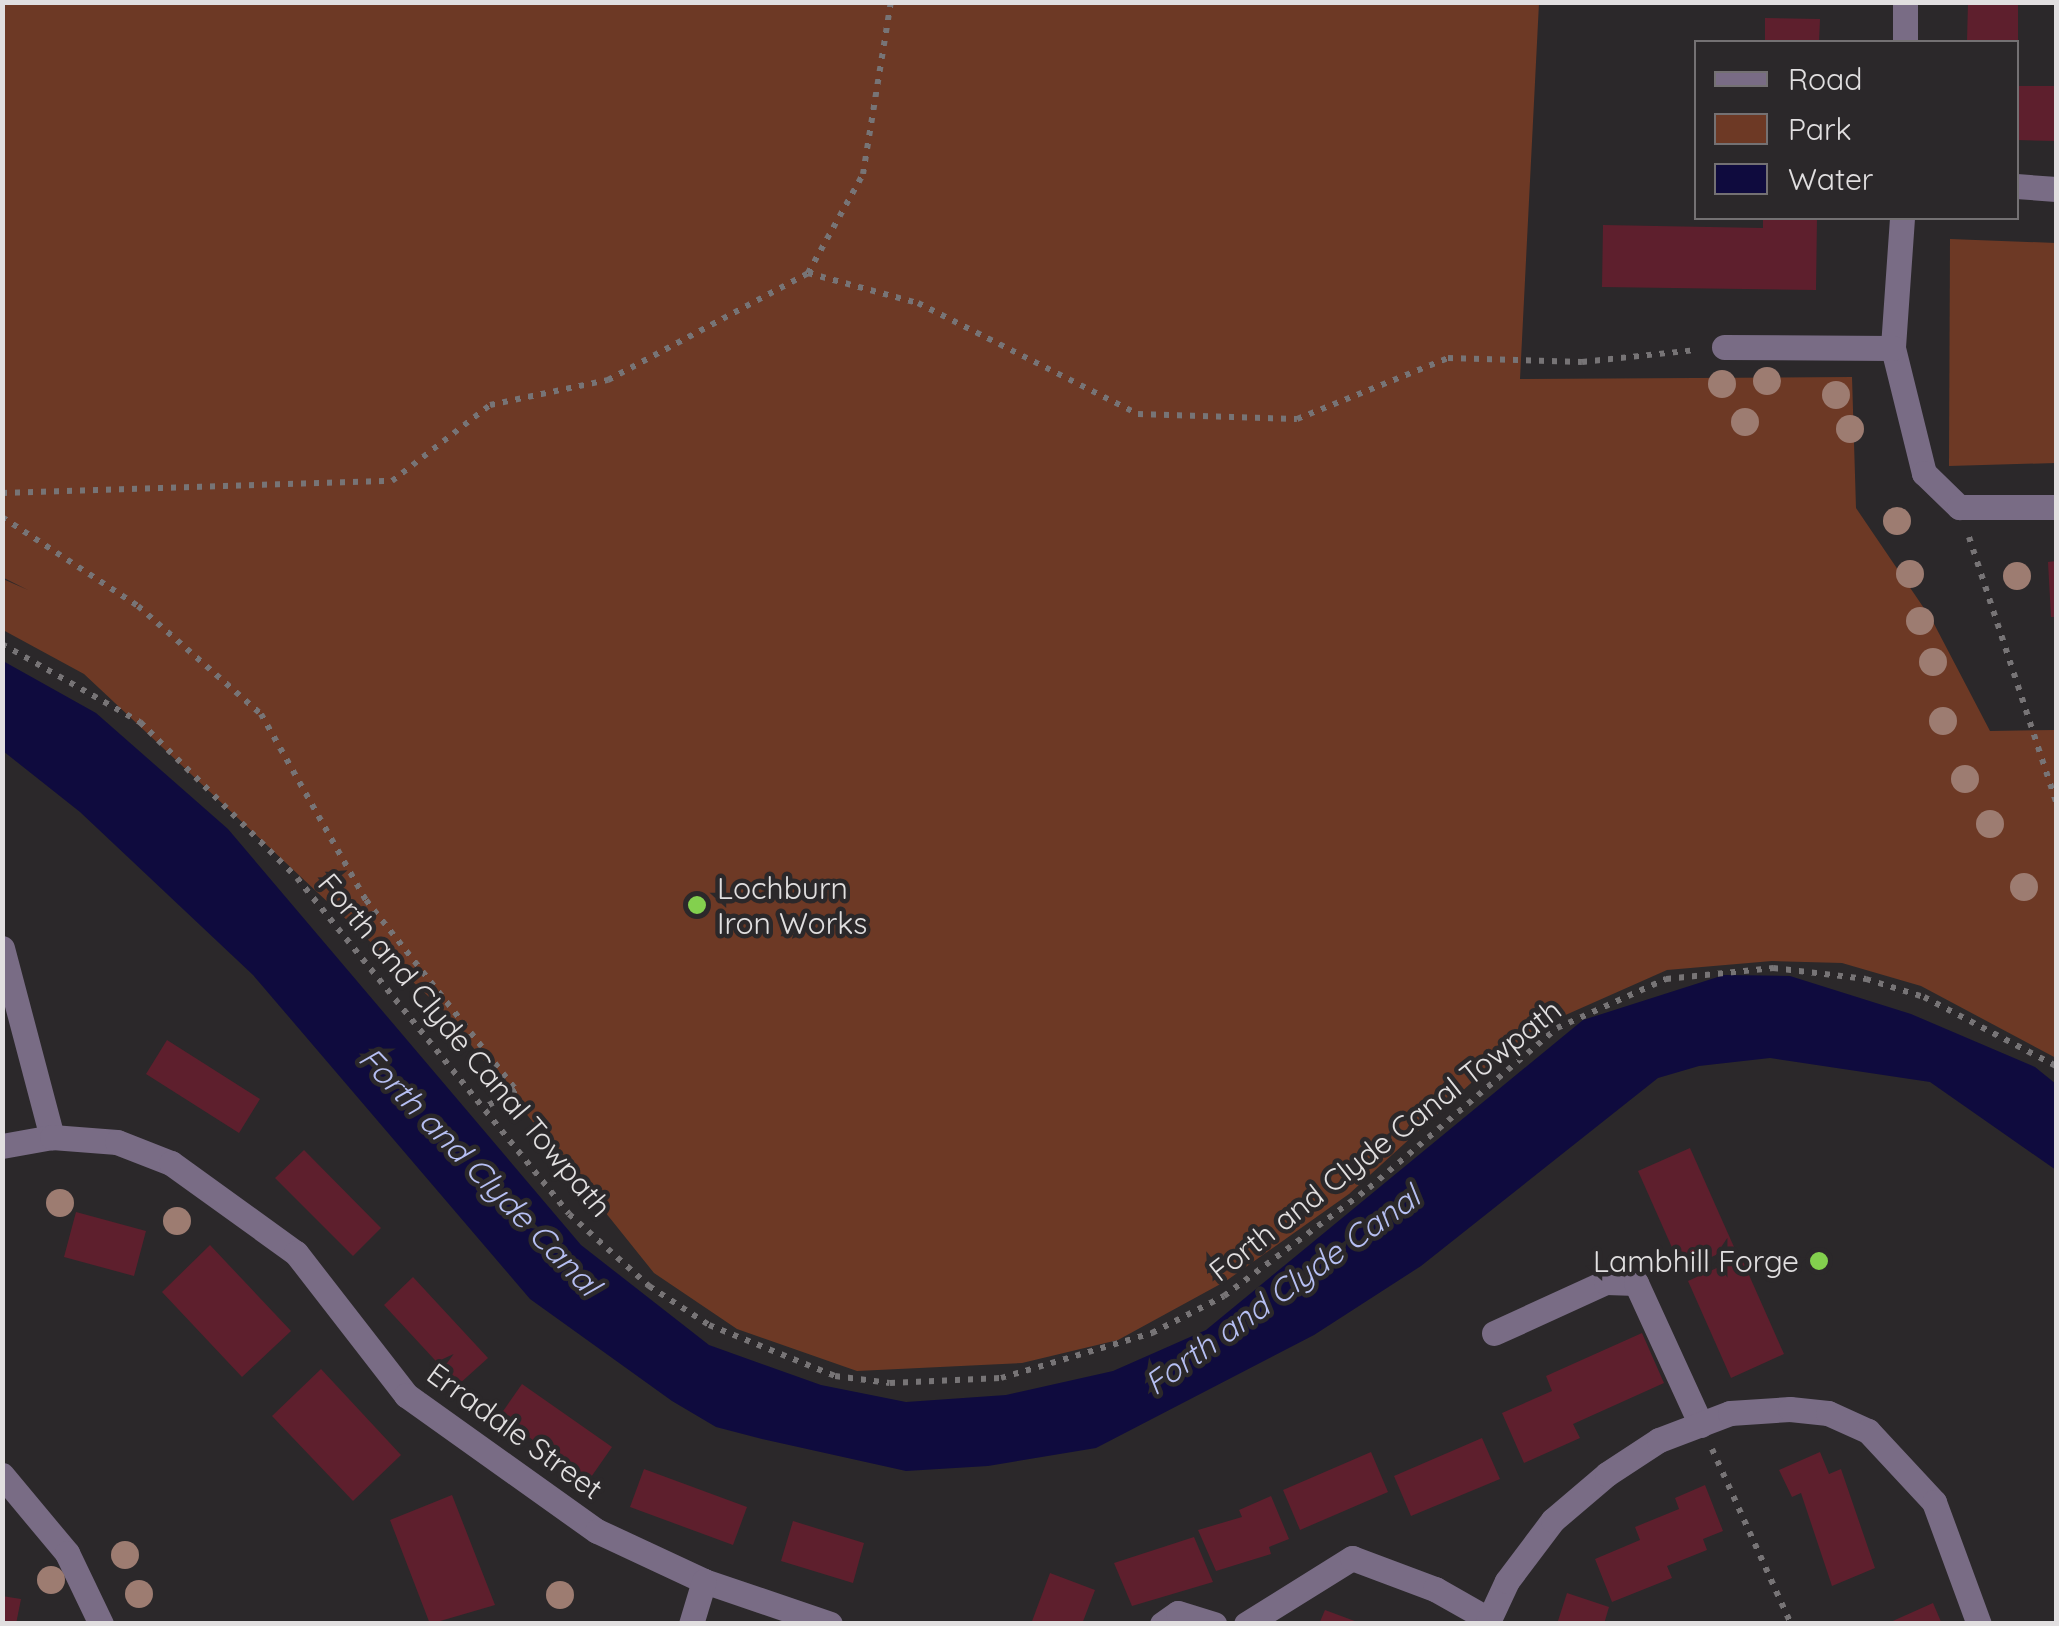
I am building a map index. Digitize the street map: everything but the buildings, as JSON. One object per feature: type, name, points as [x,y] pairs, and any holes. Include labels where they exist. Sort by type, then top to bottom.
[{"type":"street","points":[[1904,2],[1904,40]]},
{"type":"street","points":[[2019,186],[2056,188]]},
{"type":"street","points":[[1902,220],[1893,348],[1924,472],[1959,507],[2056,507]]},
{"type":"street","points":[[1724,347],[1893,348]]},
{"type":"street","points":[[2,948],[52,1137]]},
{"type":"street","name":"Erradale Street","points":[[2,1146],[52,1137],[117,1142],[172,1163],[296,1253],[406,1395],[597,1530],[704,1582],[830,1624]]},
{"type":"street","points":[[1494,1333],[1606,1282],[1636,1283],[1701,1426]]},
{"type":"street","points":[[1246,1624],[1352,1558],[1435,1589],[1488,1621],[1507,1581],[1553,1520],[1659,1440],[1730,1413],[1790,1409],[1828,1413],[1868,1431],[1934,1502],[1978,1624]]},
{"type":"street","points":[[2,1475],[68,1553],[101,1624]]},
{"type":"street","points":[[691,1624],[704,1582]]},
{"type":"street","points":[[1162,1624],[1178,1614],[1214,1624]]},
{"type":"path","points":[[2,493],[392,481],[490,405],[608,380],[808,274],[863,174],[892,2]]},
{"type":"path","points":[[808,274],[918,302],[1138,414],[1297,419],[1448,358],[1582,362],[1724,347]]},
{"type":"path","points":[[1959,507],[2056,802]]},
{"type":"path","points":[[2,517],[138,606],[261,714],[366,900],[516,1090],[486,1108]]},
{"type":"path","name":"Forth and Clyde Canal Towpath","points":[[2,644],[140,722],[298,878],[569,1214],[649,1286],[708,1326],[835,1376],[938,1384],[1064,1364],[1152,1333],[1224,1296],[1369,1188],[1556,1028],[1666,979],[1772,968],[1866,979],[1924,996],[2056,1066]]},
{"type":"path","points":[[1701,1426],[1791,1624]]},
{"type":"green space","points":[[2,3],[1539,3],[1520,379],[1852,377],[1856,508],[1932,620],[1990,731],[2056,730],[2056,1058],[1921,986],[1842,963],[1772,961],[1667,970],[1552,1021],[1492,1064],[1349,1194],[1226,1281],[1118,1340],[1022,1363],[857,1371],[737,1329],[654,1273],[443,1010],[84,674],[3,630],[3,579],[28,590],[2,577]]},
{"type":"green space","points":[[1950,239],[2056,243],[2056,463],[1949,466]]},
{"type":"water","name":"Forth and Clyde Canal","points":[[3,661],[96,713],[228,829],[581,1245],[709,1345],[821,1385],[906,1402],[1006,1395],[1113,1371],[1206,1330],[1583,1020],[1724,975],[1790,976],[1911,1014],[2035,1067],[2056,1084],[2056,1170],[1930,1082],[1770,1058],[1699,1066],[1658,1078],[1421,1266],[1314,1335],[1096,1448],[988,1466],[906,1471],[762,1439],[716,1427],[672,1401],[530,1299],[253,975],[80,812],[3,751]]},
{"type":"place","name":"Lochburn Iron Works","points":[[697,905]]},
{"type":"place","name":"Lambhill Forge","points":[[1819,1261]]}]
